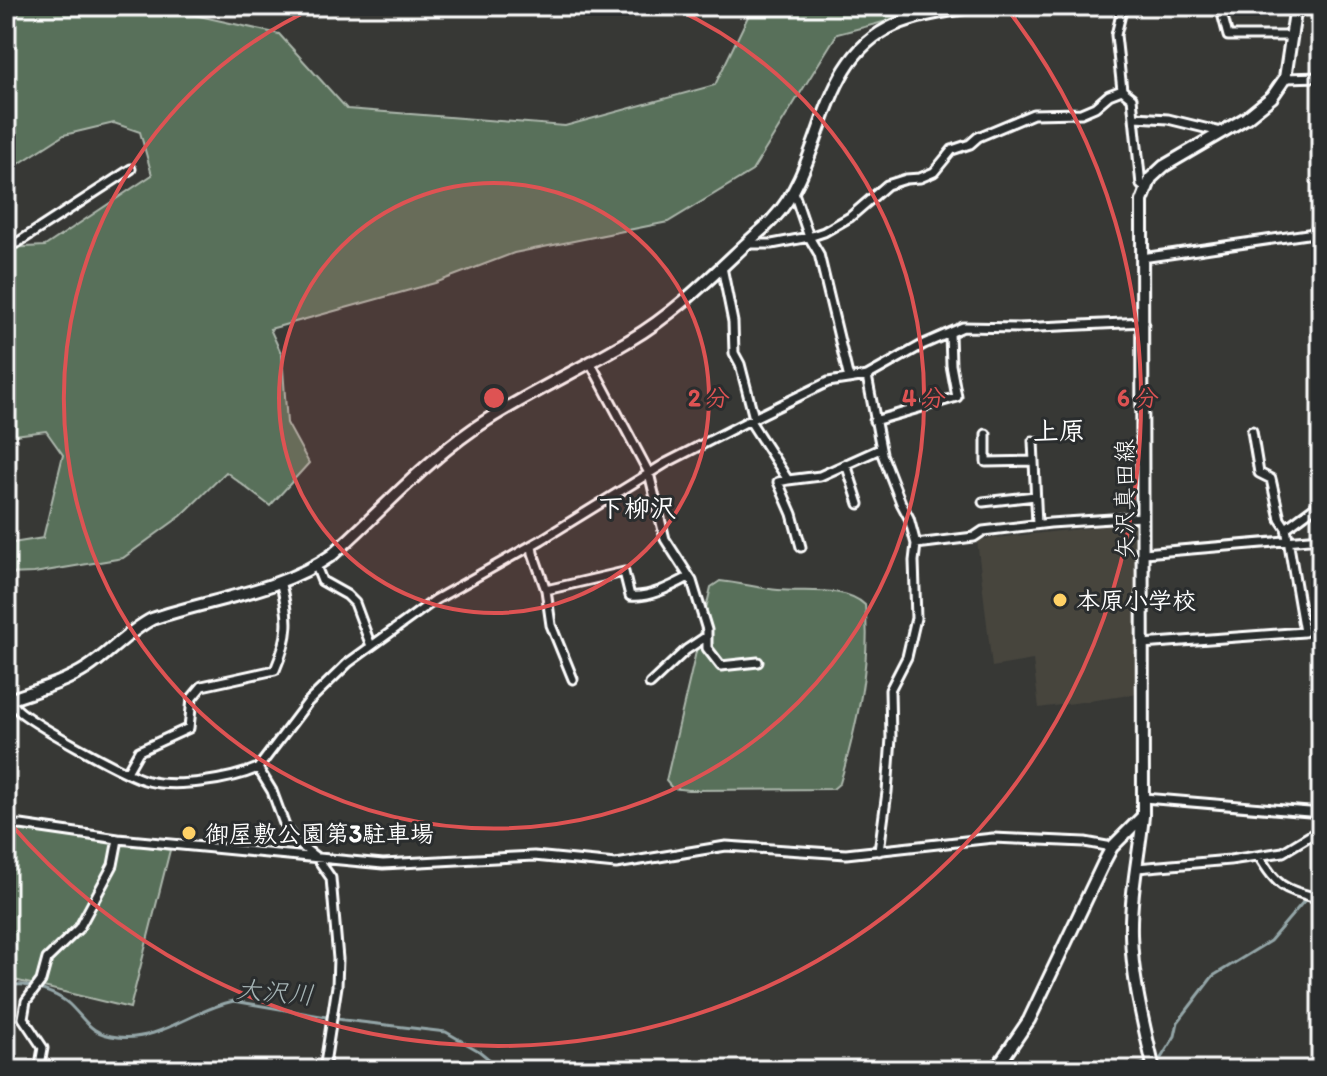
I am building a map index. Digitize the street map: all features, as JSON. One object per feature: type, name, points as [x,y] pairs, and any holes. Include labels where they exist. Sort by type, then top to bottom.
[{"type":"street","points":[[977,6],[897,23],[860,47],[843,69],[794,193],[772,220],[722,267],[631,340],[487,420],[453,444],[338,550],[316,566],[280,581],[152,619],[135,628],[71,678],[8,700],[24,715],[150,782],[227,778],[258,768],[308,702],[348,663],[435,600],[649,473],[752,420],[828,382],[867,376],[963,327],[1019,328],[1144,322]]},
{"type":"street","points":[[1123,6],[1116,35],[1122,90],[1132,98],[1141,185],[1145,188],[1164,166],[1261,107],[1272,97],[1285,78],[1296,6]]},
{"type":"street","points":[[1220,6],[1228,36],[1291,36]]},
{"type":"street","points":[[1285,78],[1321,77]]},
{"type":"street","points":[[746,244],[760,246],[809,237],[850,217],[887,185],[934,172],[952,150],[970,144],[978,137],[1033,114],[1081,113],[1122,90]]},
{"type":"street","points":[[1136,117],[1168,119],[1221,132]]},
{"type":"street","points":[[6,245],[17,243],[131,169]]},
{"type":"street","name":"矢沢真田線","points":[[1145,188],[1142,201],[1144,798],[1131,937],[1141,1011],[1154,1070]]},
{"type":"street","points":[[794,193],[809,237],[819,254],[849,379]]},
{"type":"street","points":[[1142,258],[1321,232]]},
{"type":"street","points":[[722,267],[733,322],[734,353],[740,364],[752,420],[788,480]]},
{"type":"street","points":[[874,421],[957,397],[951,365],[950,333]]},
{"type":"street","points":[[590,362],[649,473],[665,539],[689,577],[707,636],[707,648],[721,666],[758,662]]},
{"type":"street","points":[[867,376],[880,449],[909,518],[916,544],[916,618],[907,657],[890,690],[891,738],[879,851]]},
{"type":"street","points":[[1142,644],[1304,632],[1286,528],[1280,519],[1271,479],[1259,473],[1252,431]]},
{"type":"street","points":[[986,434],[986,462],[1034,461]]},
{"type":"street","points":[[1033,441],[1037,524]]},
{"type":"street","points":[[801,547],[792,514],[778,482],[820,476],[880,449]]},
{"type":"street","points":[[846,464],[859,504]]},
{"type":"street","points":[[983,502],[1035,496]]},
{"type":"street","points":[[1286,528],[1321,502]]},
{"type":"street","points":[[916,544],[974,537],[983,531],[1037,524],[1089,518],[1142,517]]},
{"type":"street","points":[[1144,553],[1321,538]]},
{"type":"street","points":[[532,545],[546,590],[551,625],[573,679]]},
{"type":"street","points":[[316,566],[322,581],[355,603],[371,646]]},
{"type":"street","points":[[546,590],[624,572],[630,596],[636,597],[689,577]]},
{"type":"street","points":[[127,772],[139,751],[189,728],[192,698],[202,686],[275,670],[289,631],[288,611],[280,581]]},
{"type":"street","points":[[650,684],[686,650],[707,636]]},
{"type":"street","points":[[258,768],[272,791],[286,829],[295,841],[317,858],[331,878],[338,959],[324,1070]]},
{"type":"street","points":[[1144,798],[1321,813]]},
{"type":"street","points":[[995,1070],[1029,1020],[1051,979],[1112,847],[1143,816]]},
{"type":"street","points":[[6,826],[21,825],[118,839],[383,864],[534,856],[616,864],[726,846],[846,854],[993,838],[1085,842],[1112,847]]},
{"type":"street","points":[[1137,868],[1283,852],[1321,829]]},
{"type":"street","points":[[39,1070],[43,1048],[23,1018],[26,1001],[51,954],[79,928],[113,865],[118,839]]},
{"type":"street","points":[[1259,856],[1272,879],[1291,891],[1321,899]]},
{"type":"shaded area","name":"本原小学校","points":[[1135,523],[1138,694],[1039,708],[1033,660],[992,667],[977,540]]},
{"type":"green space","points":[[6,6],[187,6],[190,14],[279,34],[347,109],[565,126],[715,85],[753,6],[945,6],[837,34],[752,171],[668,222],[514,253],[435,283],[270,329],[282,355],[287,423],[309,463],[270,506],[226,472],[181,516],[123,558],[34,573],[6,574],[6,544],[43,538],[63,455],[46,431],[6,436],[6,248],[45,246],[152,175],[140,132],[114,123],[64,135],[6,172]]},
{"type":"green space","points":[[720,581],[778,590],[836,592],[865,605],[867,627],[861,695],[840,783],[833,789],[688,790],[672,788],[666,781],[711,587]]},
{"type":"green space","points":[[22,829],[170,850],[130,1008],[6,978],[6,830]]},
{"type":"waterway","name":"大沢川","points":[[1161,1058],[1175,1036],[1178,1022],[1213,976],[1270,941],[1321,881]]},
{"type":"waterway","name":"大沢川","points":[[6,985],[24,985],[54,994],[69,1004],[94,1030],[118,1037],[148,1035],[234,1001],[344,1020],[446,1032],[479,1051],[502,1070]]},
{"type":"waterway","name":"大沢川","points":[[1123,1070],[1146,1063]]},
{"type":"waterway","name":"大沢川","points":[[804,1070],[811,1070]]},
{"type":"place","name":"本原小学校","points":[[1060,600]]},
{"type":"place","name":"御屋敷公園第3駐車場","points":[[189,833]]},
{"type":"district","name":"上原","points":[[1059,431]]},
{"type":"district","name":"下柳沢","points":[[637,508]]}]
